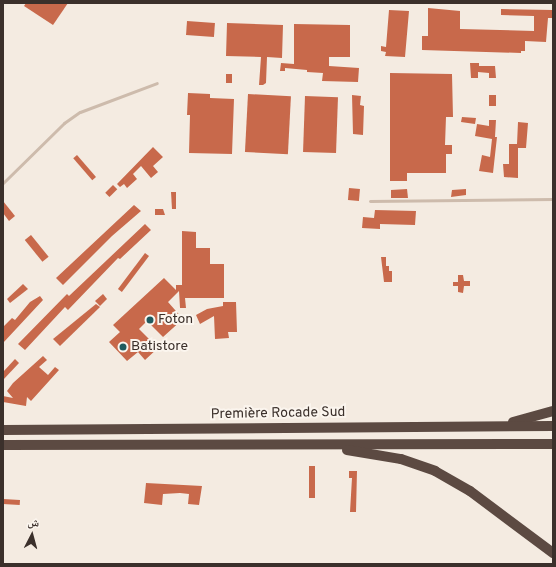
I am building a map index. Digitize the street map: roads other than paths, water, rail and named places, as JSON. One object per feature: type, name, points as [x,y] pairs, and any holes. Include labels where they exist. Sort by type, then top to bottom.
[{"type":"highway","points":[[497,426],[553,411]]},
{"type":"highway","name":"Première Rocade Sud","points":[[3,430],[553,426]]},
{"type":"highway","points":[[3,445],[553,444]]},
{"type":"highway","points":[[314,445],[384,455],[435,471],[470,491],[553,553]]},
{"type":"lane","points":[[3,184],[64,123],[80,112],[157,83]]},
{"type":"lane","points":[[370,201],[553,199]]},
{"type":"place","name":"Foton","points":[[150,320]]},
{"type":"place","name":"Batistore","points":[[123,347]]}]
